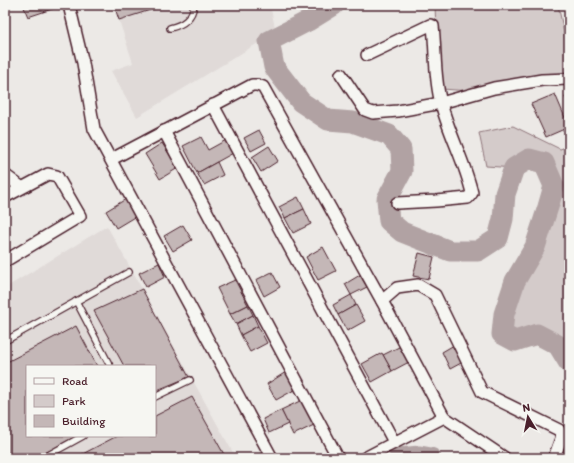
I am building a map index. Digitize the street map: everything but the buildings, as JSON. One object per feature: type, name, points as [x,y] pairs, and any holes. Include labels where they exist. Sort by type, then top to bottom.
[{"type":"street","points":[[69,5],[83,63],[94,129],[112,159],[272,458]]},
{"type":"street","points":[[367,55],[430,25],[433,26],[436,80],[441,103],[472,193],[468,198],[397,203]]},
{"type":"street","points":[[341,74],[365,110],[373,113],[398,111],[441,103],[494,88],[542,80],[569,79]]},
{"type":"street","points":[[112,159],[252,85],[263,87],[382,301],[444,417],[505,458]]},
{"type":"street","points":[[213,105],[394,442]]},
{"type":"street","points":[[164,131],[338,458]]},
{"type":"street","points":[[5,197],[21,187],[48,174],[57,176],[80,216],[5,261]]},
{"type":"street","points":[[5,175],[21,187]]},
{"type":"street","points":[[382,301],[397,288],[418,285],[434,294],[482,392],[559,430],[562,436],[554,458]]},
{"type":"street","points":[[365,458],[444,417]]},
{"type":"lane","points":[[170,28],[187,20],[192,15],[194,5]]},
{"type":"lane","points":[[5,341],[128,272]]},
{"type":"lane","points":[[76,301],[109,365]]},
{"type":"lane","points":[[156,397],[190,380]]},
{"type":"lane","points":[[43,458],[81,437]]},
{"type":"shaded area","points":[[166,5],[270,5],[276,32],[137,117],[111,71],[133,63],[119,20]]},
{"type":"shaded area","points":[[107,226],[236,458],[5,458],[5,288]]},
{"type":"green space","points":[[435,5],[558,5],[569,56],[569,71],[541,78],[470,91],[442,89],[438,85]]},
{"type":"green space","points":[[513,126],[560,149],[569,146],[569,363],[558,345],[537,334],[515,341],[502,334],[504,314],[515,281],[535,247],[554,186],[543,163],[529,160],[514,168],[486,166],[479,133]]},
{"type":"waterway","points":[[334,5],[308,21],[269,41],[274,67],[301,102],[328,120],[353,122],[389,135],[401,149],[402,171],[387,199],[389,221],[402,232],[450,251],[478,251],[498,238],[503,219],[505,194],[514,168],[529,159],[544,163],[554,186],[535,247],[515,281],[504,314],[502,334],[515,341],[537,334],[558,345],[569,363]]},
{"type":"waterway","points":[[399,458],[420,456],[431,458]]}]
